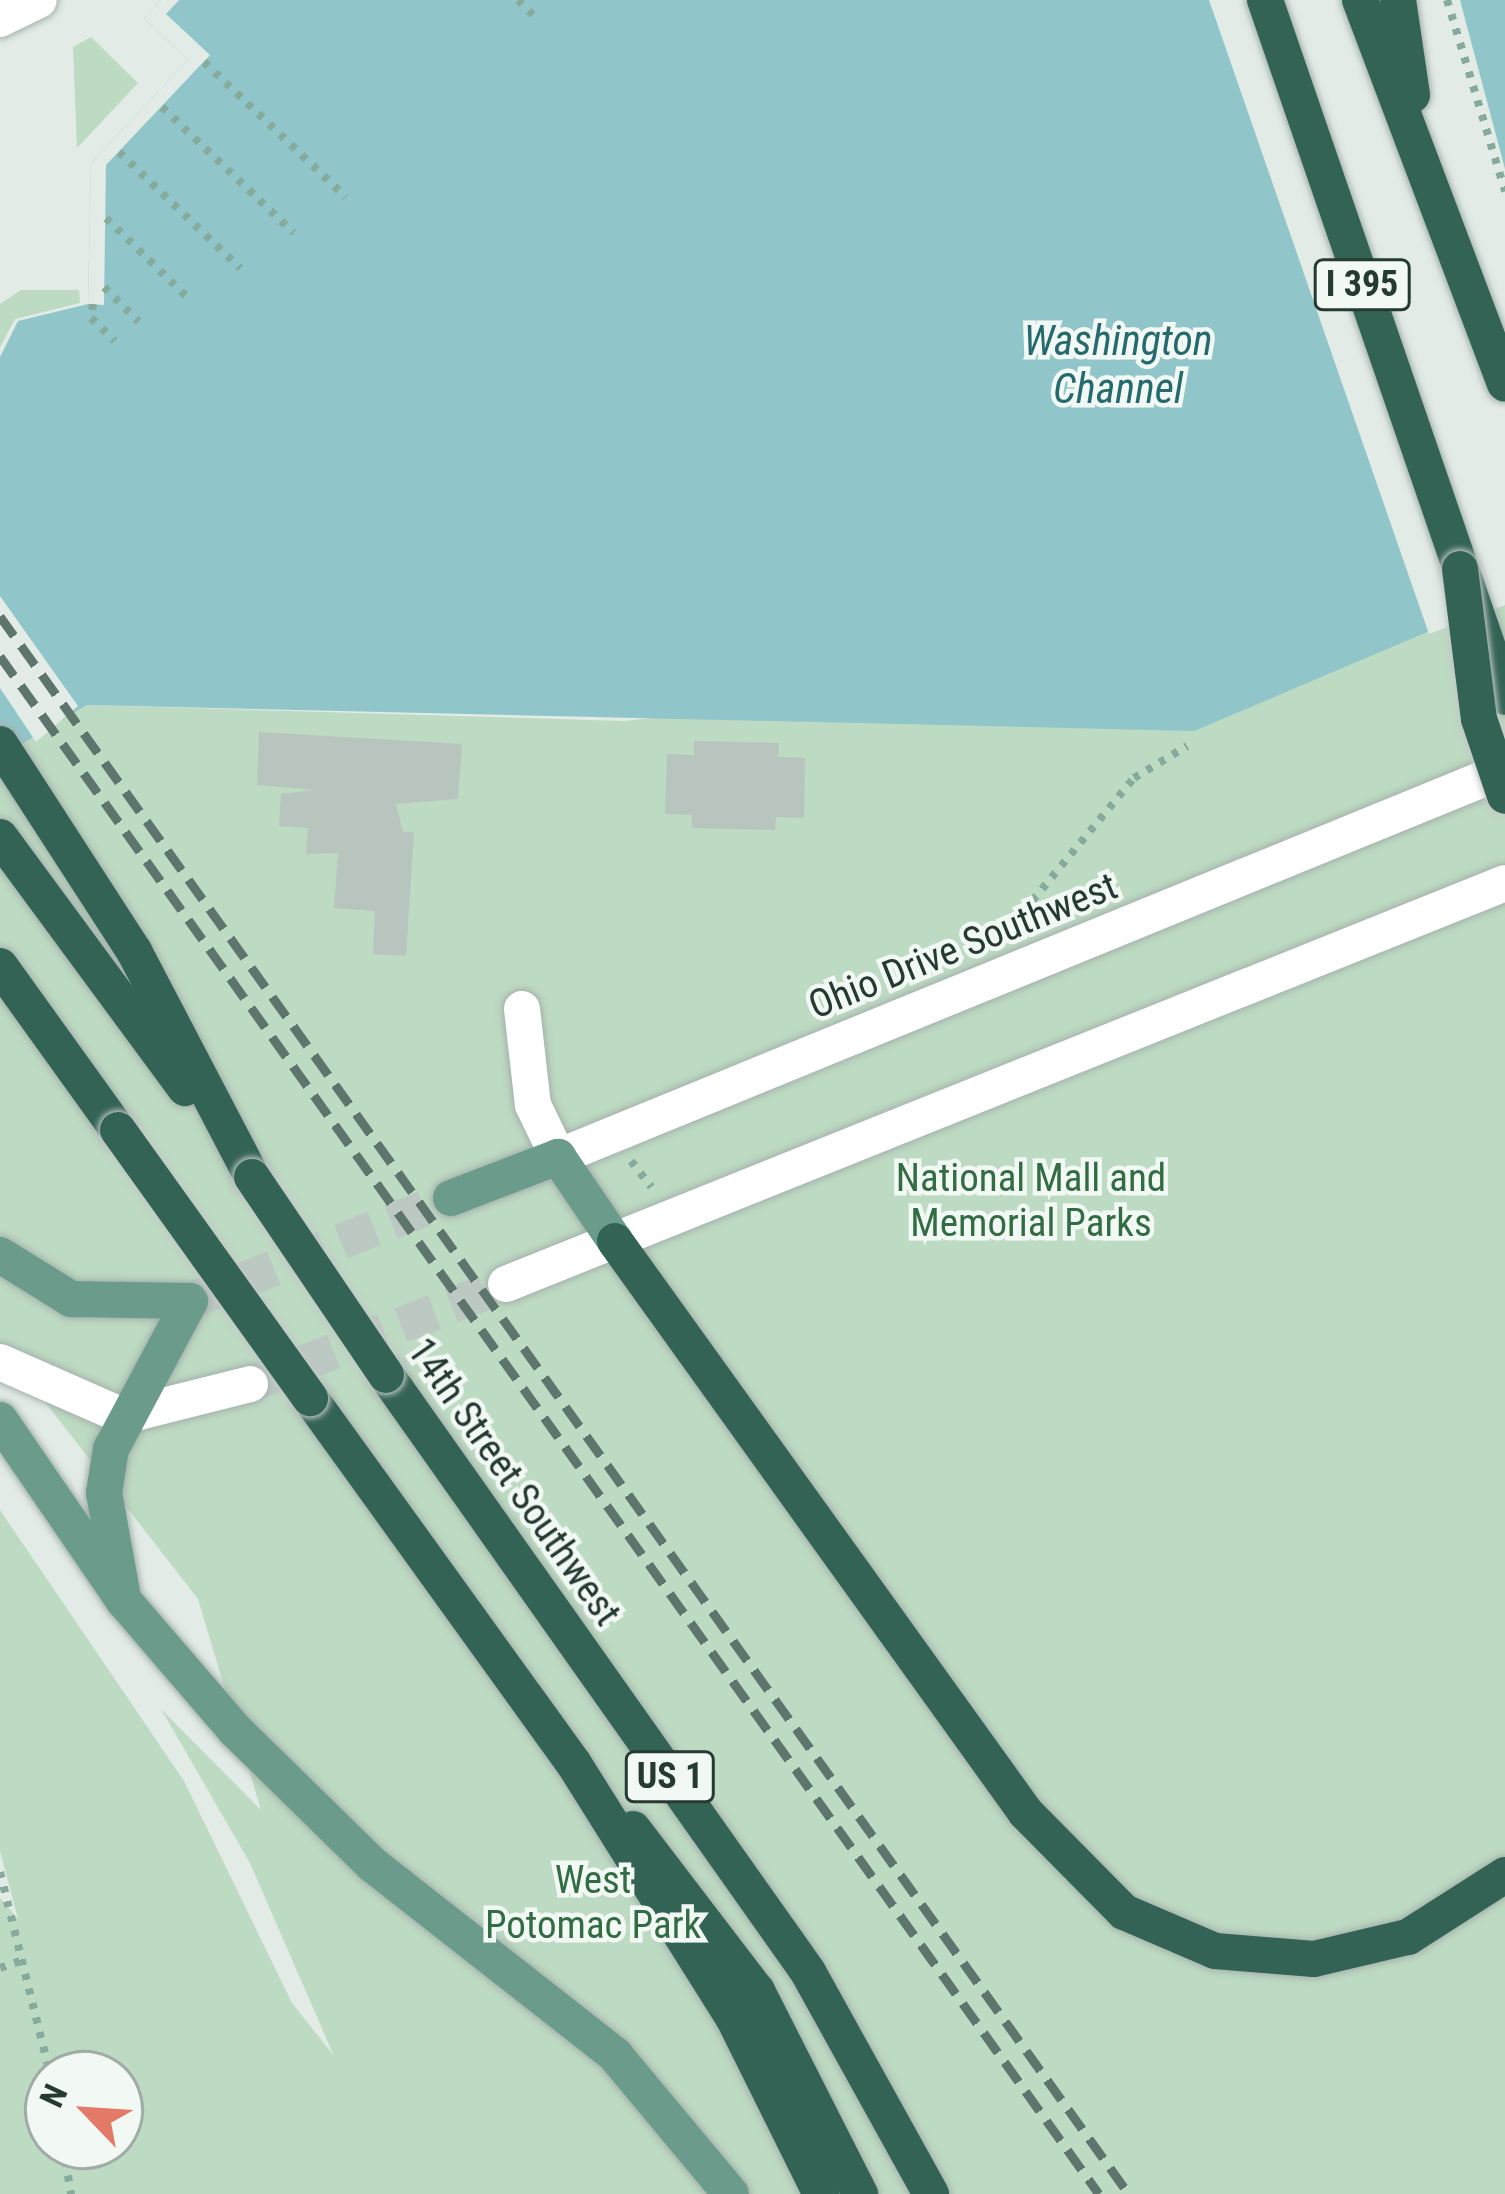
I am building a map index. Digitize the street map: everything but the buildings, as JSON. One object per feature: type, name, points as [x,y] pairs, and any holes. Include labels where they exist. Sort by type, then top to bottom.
[{"type":"highway","name":"I 395","points":[[1265,0],[1505,697]]},
{"type":"highway","name":"I 395","points":[[1360,0],[1505,383]]},
{"type":"highway","points":[[1398,0],[1421,158]]},
{"type":"highway","points":[[1460,569],[1479,719],[1505,796]]},
{"type":"highway","points":[[0,744],[134,951],[252,1177]]},
{"type":"highway","name":"14th Street Southwest","points":[[0,837],[252,1177],[386,1375],[808,1972],[931,2194]]},
{"type":"highway","name":"US 1","points":[[0,966],[574,1764],[733,2018],[821,2194]]},
{"type":"highway","points":[[615,1241],[1026,1814],[1124,1912],[1215,1951],[1314,1959],[1408,1937],[1505,1875]]},
{"type":"highway","points":[[574,1764],[723,1939],[860,2194]]},
{"type":"main road","name":"Ohio Drive Southwest","points":[[451,1198],[558,1157]]},
{"type":"main road","points":[[558,1157],[615,1241]]},
{"type":"main road","points":[[0,1255],[40,1287],[86,1303],[190,1301],[123,1416],[104,1493],[124,1601]]},
{"type":"main road","points":[[0,1420],[124,1601],[335,1832],[615,2055],[731,2194]]},
{"type":"street","points":[[0,19],[39,0]]},
{"type":"street","name":"Ohio Drive Southwest","points":[[558,1157],[1505,770]]},
{"type":"street","points":[[506,1283],[1505,883]]},
{"type":"street","points":[[522,1009],[533,1105],[558,1157]]},
{"type":"street","points":[[0,1362],[123,1416],[250,1384]]},
{"type":"path","points":[[518,0],[538,20]]},
{"type":"path","points":[[1447,0],[1505,191]]},
{"type":"path","points":[[204,62],[346,197]]},
{"type":"path","points":[[162,107],[294,233]]},
{"type":"path","points":[[118,152],[240,268]]},
{"type":"path","points":[[106,218],[191,301]]},
{"type":"path","points":[[104,287],[139,322]]},
{"type":"path","points":[[93,304],[91,318],[115,341]]},
{"type":"path","points":[[1023,912],[1134,778],[1187,746]]},
{"type":"path","points":[[622,1151],[660,1198]]},
{"type":"path","points":[[0,1873],[44,2050]]},
{"type":"path","points":[[0,1968],[23,1960]]},
{"type":"green space","points":[[91,37],[138,83],[77,148],[73,47]]},
{"type":"green space","points":[[21,290],[79,290],[80,303],[15,319],[0,347],[0,304]]},
{"type":"green space","points":[[1505,599],[1505,2194],[0,2194],[0,1898],[18,1919],[0,1851],[0,1510],[184,1781],[292,2003],[334,2056],[250,1863],[161,1709],[261,1810],[198,1599],[0,1344],[0,755],[87,705],[624,721],[1411,635]]},
{"type":"water","name":"Washington Channel","points":[[161,0],[1505,0],[1505,599],[1194,731],[87,705],[0,757],[0,357],[18,321],[88,304],[91,163],[188,60],[144,18]]},
{"type":"pier","points":[[161,0],[179,0],[166,14],[210,55],[106,165],[104,305],[88,304],[91,163],[188,60],[144,18]]},
{"type":"pier","points":[[1209,0],[1460,0],[1505,169],[1505,605],[1429,634]]},
{"type":"pier","points":[[0,596],[78,706],[36,742],[0,688]]},
{"type":"tunnel","points":[[190,1301],[451,1198]]},
{"type":"tunnel","points":[[250,1384],[506,1284]]},
{"type":"railway","points":[[0,616],[1129,2194]]},
{"type":"railway","points":[[0,656],[1099,2194]]},
{"type":"park label","name":"National Mall and Memorial Parks","points":[[1031,1202]]},
{"type":"park label","name":"West Potomac Park","points":[[593,1904]]}]
